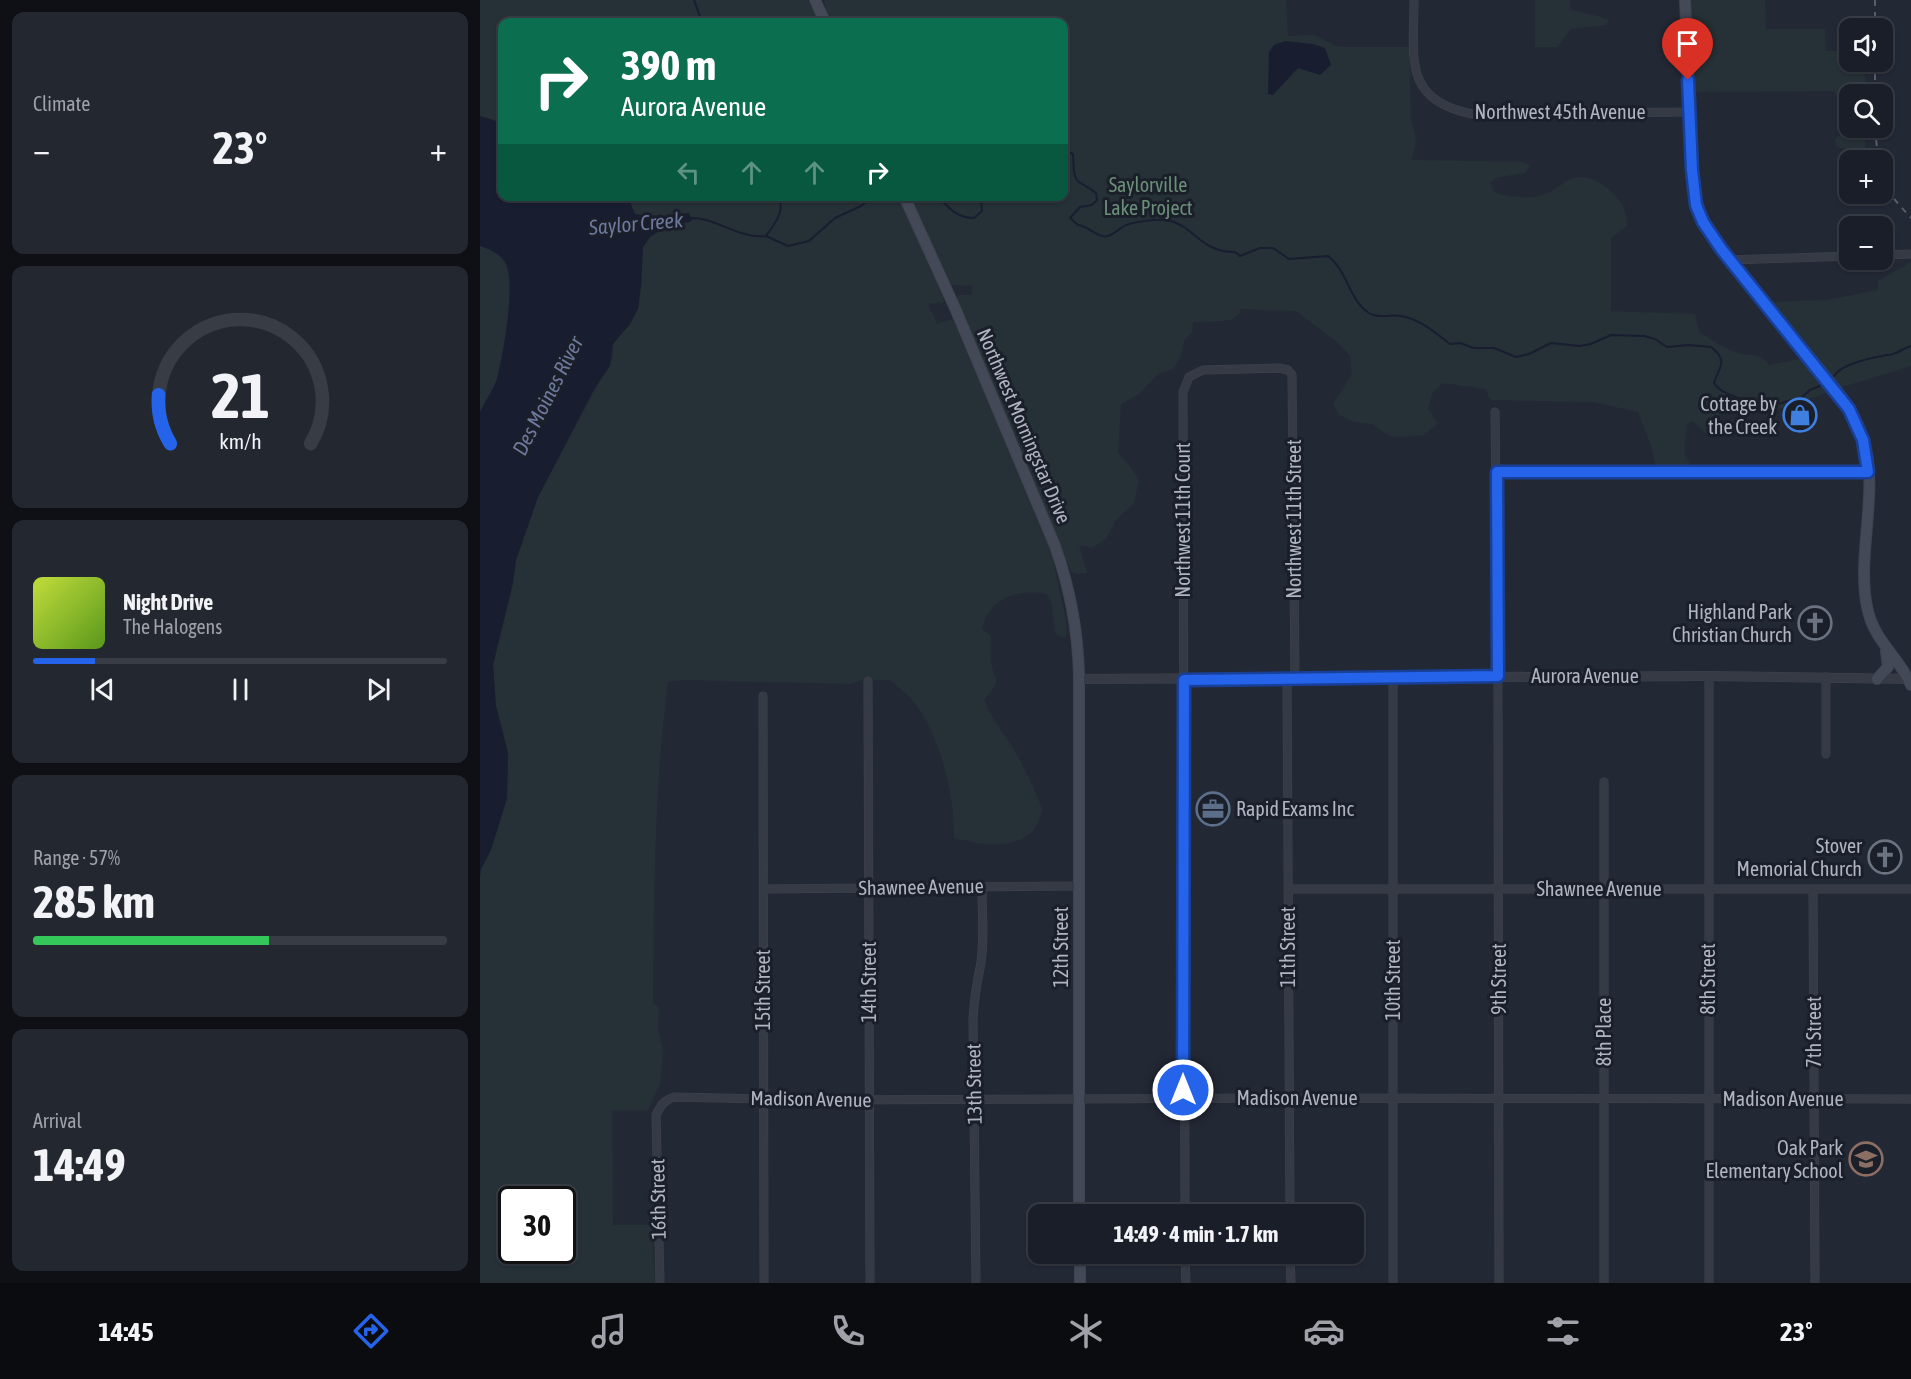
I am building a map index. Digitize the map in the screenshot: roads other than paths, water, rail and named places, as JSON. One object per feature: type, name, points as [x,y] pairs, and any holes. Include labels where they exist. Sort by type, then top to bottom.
[{"type":"main road","points":[[815,0],[823,18]]},
{"type":"main road","points":[[1685,0],[1696,205],[1708,231],[1730,261],[1849,409],[1863,440],[1868,472],[1864,574],[1866,602],[1872,626],[1885,648],[1910,681]]},
{"type":"main road","name":"Northwest Morningstar Drive","points":[[906,201],[956,311],[1065,572],[1072,608],[1079,679]]},
{"type":"main road","points":[[1877,679],[1888,666],[1885,648]]},
{"type":"main road","name":"12th Street","points":[[1079,679],[1080,1204]]},
{"type":"main road","points":[[1080,1264],[1080,1283]]},
{"type":"street","name":"Northwest 45th Avenue","points":[[1414,0],[1416,73],[1420,83],[1433,99],[1456,111],[1472,114],[1690,112]]},
{"type":"street","points":[[1893,255],[1911,254]]},
{"type":"street","points":[[1730,261],[1839,256]]},
{"type":"street","name":"Northwest 11th Street","points":[[1203,370],[1279,368],[1288,370],[1293,379],[1291,678]]},
{"type":"street","name":"Northwest 11th Court","points":[[1185,1204],[1183,392],[1189,377],[1203,370]]},
{"type":"street","name":"9th Street","points":[[1495,412],[1499,1283]]},
{"type":"street","points":[[1497,472],[1868,472]]},
{"type":"street","name":"10th Street","points":[[1392,676],[1393,1283]]},
{"type":"street","name":"Aurora Avenue","points":[[1079,679],[1709,676],[1826,677],[1910,681]]},
{"type":"street","name":"8th Street","points":[[1709,676],[1709,1283]]},
{"type":"street","points":[[1826,677],[1826,754]]},
{"type":"street","name":"11th Street","points":[[1290,1204],[1288,890],[1291,678]]},
{"type":"street","name":"14th Street","points":[[868,681],[870,1283]]},
{"type":"street","name":"15th Street","points":[[764,696],[764,1283]]},
{"type":"street","name":"8th Place","points":[[1604,782],[1604,1283]]},
{"type":"street","name":"Shawnee Avenue","points":[[763,889],[1078,886]]},
{"type":"street","name":"13th Street","points":[[976,1283],[974,990],[980,968],[982,887]]},
{"type":"street","name":"7th Street","points":[[1813,889],[1815,1283]]},
{"type":"street","name":"Shawnee Avenue","points":[[1288,890],[1911,889]]},
{"type":"street","name":"Madison Avenue","points":[[656,1115],[661,1104],[674,1097],[764,1099],[1911,1099]]},
{"type":"street","name":"16th Street","points":[[656,1115],[660,1283]]},
{"type":"street","points":[[1185,1264],[1186,1283]]},
{"type":"street","points":[[1290,1264],[1291,1283]]},
{"type":"water","points":[[1285,41],[1313,44],[1325,48],[1331,65],[1320,75],[1298,68],[1273,95],[1268,94],[1269,52],[1274,45]]},
{"type":"water","name":"Des Moines River","points":[[480,116],[498,122],[498,201],[630,201],[635,214],[658,218],[689,213],[692,221],[662,229],[650,237],[643,247],[638,309],[630,324],[613,344],[610,366],[594,389],[538,497],[516,560],[513,583],[493,665],[496,706],[508,753],[507,798],[491,850],[481,869],[480,876],[480,412],[500,369],[508,320],[510,287],[509,273],[504,260],[495,252],[480,246]]},
{"type":"waterway","name":"Saylor Creek","points":[[694,0],[701,18]]},
{"type":"waterway","points":[[1068,152],[1073,154],[1074,173],[1077,180],[1096,193],[1097,200],[1092,205],[1080,207],[1070,218],[1078,225],[1104,236],[1132,223],[1165,220],[1183,226],[1213,248],[1235,252],[1240,256],[1260,248],[1273,248],[1289,259],[1328,256],[1335,262],[1357,300],[1369,313],[1376,316],[1401,316],[1415,320],[1450,344],[1460,343],[1474,348],[1494,348],[1516,357],[1529,354],[1551,343],[1579,346],[1591,344],[1611,335],[1644,336],[1655,339],[1667,347],[1689,345],[1711,347],[1721,360],[1714,383],[1726,393],[1745,400],[1782,403],[1801,398],[1810,390],[1822,385]]},
{"type":"waterway","name":"Saylor Creek","points":[[766,236],[776,222],[781,201]]},
{"type":"waterway","points":[[766,236],[788,246],[809,241],[835,218],[867,201]]},
{"type":"waterway","points":[[942,201],[954,212],[974,218],[982,211],[981,201]]},
{"type":"waterway","name":"Saylor Creek","points":[[688,218],[708,220],[745,234],[766,236]]},
{"type":"waterway","points":[[1834,376],[1845,367],[1893,354],[1911,346]]},
{"type":"railway","points":[[1875,0],[1875,18]]},
{"type":"railway","points":[[1875,72],[1875,84]]},
{"type":"railway","points":[[1876,138],[1877,150]]},
{"type":"railway","points":[[1893,197],[1911,218]]},
{"type":"place","name":"Cottage by the Creek","points":[[1800,415]]},
{"type":"place","name":"Highland Park Christian Church","points":[[1815,623]]},
{"type":"place","name":"Rapid Exams Inc","points":[[1213,809]]},
{"type":"place","name":"Stover Memorial Church","points":[[1885,857]]},
{"type":"place","name":"Oak Park Elementary School","points":[[1866,1159]]},
{"type":"park label","name":"Saylorville Lake Project","points":[[1148,196]]}]
